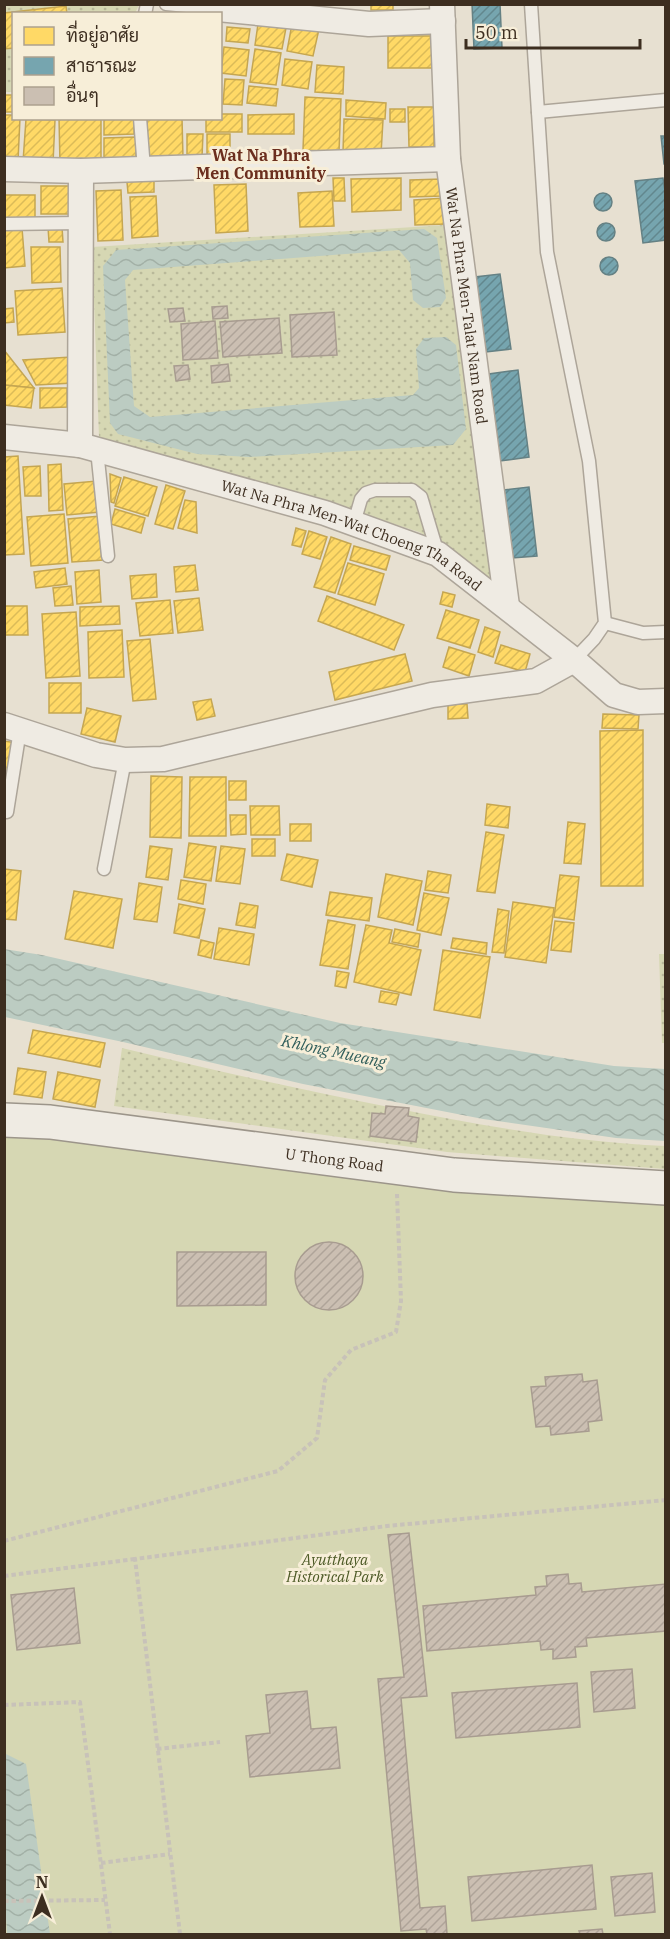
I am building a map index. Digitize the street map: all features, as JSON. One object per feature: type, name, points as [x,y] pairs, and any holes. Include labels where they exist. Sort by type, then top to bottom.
[{"type":"main road","name":"U Thong Road","points":[[4,1120],[50,1122],[454,1175],[666,1188]]},
{"type":"street","points":[[218,9],[369,24],[443,13]]},
{"type":"street","name":"Wat Na Phra Men-Talat Nam Road","points":[[443,13],[448,159],[507,606]]},
{"type":"street","points":[[4,169],[144,170],[448,159]]},
{"type":"street","points":[[81,171],[80,223],[89,448]]},
{"type":"street","name":"Wat Na Phra Men-Wat Choeng Tha Road","points":[[4,437],[89,448],[325,513],[438,554],[507,606],[614,695],[638,702],[666,700]]},
{"type":"street","points":[[13,727],[96,756],[125,760],[163,759],[432,695],[536,681],[574,660]]},
{"type":"lane","points":[[166,4],[218,9]]},
{"type":"lane","points":[[531,4],[547,252],[589,461],[605,623],[594,639],[574,660]]},
{"type":"lane","points":[[538,112],[666,100]]},
{"type":"lane","points":[[140,120],[144,170]]},
{"type":"lane","points":[[4,224],[80,223]]},
{"type":"lane","points":[[89,448],[108,555]]},
{"type":"lane","points":[[354,524],[361,499],[366,493],[375,490],[412,490],[421,497],[438,554]]},
{"type":"lane","points":[[605,623],[643,633],[666,632]]},
{"type":"lane","points":[[7,812],[13,727]]},
{"type":"lane","points":[[104,869],[125,760]]},
{"type":"path","points":[[4,1541],[278,1471],[317,1438],[325,1380],[351,1350],[396,1332],[401,1301],[396,1169]]},
{"type":"path","points":[[4,1576],[387,1526],[666,1500]]},
{"type":"path","points":[[135,1559],[180,1935]]},
{"type":"path","points":[[4,1705],[80,1702],[110,1935]]},
{"type":"path","points":[[158,1749],[220,1742]]},
{"type":"path","points":[[101,1863],[170,1854]]},
{"type":"path","points":[[4,1901],[105,1900]]},
{"type":"green space","points":[[4,5],[139,5],[136,12],[12,12],[12,92],[5,92]]},
{"type":"green space","points":[[446,225],[497,583],[450,549],[419,532],[289,490],[99,437],[92,247]]},
{"type":"green space","points":[[659,954],[665,954],[665,1043],[662,1043]]},
{"type":"green space","points":[[122,1048],[292,1087],[462,1121],[563,1137],[665,1146],[665,1169],[447,1152],[114,1106]]},
{"type":"green space","name":"Ayutthaya Historical Park","points":[[4,1131],[665,1201],[665,1934],[5,1934]]},
{"type":"water","points":[[424,229],[437,238],[446,298],[440,307],[423,308],[413,300],[410,263],[399,250],[133,270],[125,280],[134,406],[150,417],[413,395],[419,388],[416,349],[424,338],[446,337],[456,345],[466,429],[453,445],[249,457],[197,454],[118,434],[110,423],[103,266],[116,250]]},
{"type":"water","name":"Khlong Mueang","points":[[4,949],[42,955],[340,1023],[614,1066],[665,1069],[665,1141],[616,1138],[483,1119],[303,1084],[5,1017]]},
{"type":"water","points":[[4,1753],[26,1764],[50,1934],[7,1934],[4,1886]]},
{"type":"building: ที่อยู่อาศัย","points":[[371,4],[393,4],[393,10],[371,10]]},
{"type":"building: ที่อยู่อาศัย","points":[[66,6],[67,12],[13,12]]},
{"type":"building: ที่อยู่อาศัย","points":[[12,12],[12,48],[4,49],[4,13]]},
{"type":"building: ที่อยู่อาศัย","points":[[258,24],[286,28],[282,49],[255,45]]},
{"type":"building: ที่อยู่อาศัย","points":[[292,24],[319,29],[313,56],[287,51]]},
{"type":"building: ที่อยู่อาศัย","points":[[227,27],[250,29],[248,43],[226,41]]},
{"type":"building: ที่อยู่อาศัย","points":[[388,36],[434,36],[434,68],[388,68]]},
{"type":"building: ที่อยู่อาศัย","points":[[224,47],[249,50],[246,76],[222,73]]},
{"type":"building: ที่อยู่อาศัย","points":[[255,49],[281,53],[276,85],[250,82]]},
{"type":"building: ที่อยู่อาศัย","points":[[285,59],[312,62],[308,89],[282,85]]},
{"type":"building: ที่อยู่อาศัย","points":[[317,65],[344,67],[343,94],[315,92]]},
{"type":"building: ที่อยู่อาศัย","points":[[225,79],[244,80],[242,105],[223,104]]},
{"type":"building: ที่อยู่อาศัย","points":[[249,86],[278,89],[276,106],[247,103]]},
{"type":"building: ที่อยู่อาศัย","points":[[4,95],[12,95],[12,112],[4,112]]},
{"type":"building: ที่อยู่อาศัย","points":[[305,97],[341,99],[339,152],[303,150]]},
{"type":"building: ที่อยู่อาศัย","points":[[346,100],[386,103],[385,119],[346,116]]},
{"type":"building: ที่อยู่อาศัย","points":[[408,107],[434,107],[434,147],[409,147]]},
{"type":"building: ที่อยู่อาศัย","points":[[390,109],[405,109],[405,122],[390,122]]},
{"type":"building: ที่อยู่อาศัย","points":[[222,114],[242,114],[242,132],[206,132],[206,120],[222,120]]},
{"type":"building: ที่อยู่อาศัย","points":[[294,114],[294,134],[248,134],[248,115]]},
{"type":"building: ที่อยู่อาศัย","points":[[4,115],[12,115],[12,120],[20,120],[18,161],[4,161]]},
{"type":"building: ที่อยู่อาศัย","points":[[344,119],[383,120],[381,154],[343,152]]},
{"type":"building: ที่อยู่อาศัย","points":[[26,120],[55,120],[53,163],[23,162]]},
{"type":"building: ที่อยู่อาศัย","points":[[59,120],[101,120],[101,164],[60,164]]},
{"type":"building: ที่อยู่อาศัย","points":[[104,120],[134,120],[134,134],[104,135]]},
{"type":"building: ที่อยู่อาศัย","points":[[147,120],[182,120],[183,158],[148,159]]},
{"type":"building: ที่อยู่อาศัย","points":[[187,134],[203,134],[202,157],[187,157]]},
{"type":"building: ที่อยู่อาศัย","points":[[207,134],[230,134],[230,158],[207,158]]},
{"type":"building: ที่อยู่อาศัย","points":[[136,137],[136,163],[104,163],[104,138]]},
{"type":"building: ที่อยู่อาศัย","points":[[333,178],[344,178],[345,201],[334,201]]},
{"type":"building: ที่อยู่อาศัย","points":[[401,178],[401,210],[352,212],[351,179]]},
{"type":"building: ที่อยู่อาศัย","points":[[442,179],[442,196],[410,197],[410,180]]},
{"type":"building: ที่อยู่อาศัย","points":[[154,180],[154,192],[128,193],[127,182]]},
{"type":"building: ที่อยู่อาศัย","points":[[246,184],[248,231],[216,233],[214,185]]},
{"type":"building: ที่อยู่อาศัย","points":[[41,186],[72,186],[72,214],[41,214]]},
{"type":"building: ที่อยู่อาศัย","points":[[121,190],[123,240],[98,241],[96,191]]},
{"type":"building: ที่อยู่อาศัย","points":[[332,191],[334,226],[300,227],[298,193]]},
{"type":"building: ที่อยู่อาศัย","points":[[4,195],[35,195],[35,219],[4,219]]},
{"type":"building: ที่อยู่อาศัย","points":[[156,196],[158,236],[132,238],[130,197]]},
{"type":"building: ที่อยู่อาศัย","points":[[445,198],[446,224],[415,225],[414,200]]},
{"type":"building: ที่อยู่อาศัย","points":[[48,227],[62,227],[63,242],[49,242]]},
{"type":"building: ที่อยู่อาศัย","points":[[22,228],[25,266],[4,268],[4,230]]},
{"type":"building: ที่อยู่อาศัย","points":[[31,247],[60,247],[61,282],[32,283]]},
{"type":"building: ที่อยู่อาศัย","points":[[62,288],[65,332],[18,335],[15,291]]},
{"type":"building: ที่อยู่อาศัย","points":[[13,308],[14,322],[4,323],[4,309]]},
{"type":"building: ที่อยู่อาศัย","points":[[4,350],[34,388],[4,385]]},
{"type":"building: ที่อยู่อาศัย","points":[[71,357],[73,383],[36,385],[23,360]]},
{"type":"building: ที่อยู่อาศัย","points":[[4,385],[34,388],[31,408],[4,405]]},
{"type":"building: ที่อยู่อาศัย","points":[[40,388],[67,388],[67,407],[40,408]]},
{"type":"building: ที่อยู่อาศัย","points":[[18,456],[24,554],[4,555],[4,457]]},
{"type":"building: ที่อยู่อาศัย","points":[[61,464],[63,510],[49,511],[48,465]]},
{"type":"building: ที่อยู่อาศัย","points":[[40,466],[41,496],[25,496],[23,467]]},
{"type":"building: ที่อยู่อาศัย","points":[[110,474],[121,478],[114,503],[111,502]]},
{"type":"building: ที่อยู่อาศัย","points":[[124,477],[157,487],[148,516],[115,506]]},
{"type":"building: ที่อยู่อาศัย","points":[[97,481],[100,512],[67,515],[64,484]]},
{"type":"building: ที่อยู่อาศัย","points":[[166,485],[185,491],[173,529],[155,524]]},
{"type":"building: ที่อยู่อาศัย","points":[[185,500],[196,502],[197,533],[178,528]]},
{"type":"building: ที่อยู่อาศัย","points":[[115,509],[145,518],[141,533],[111,524]]},
{"type":"building: ที่อยู่อาศัย","points":[[64,514],[68,563],[31,566],[27,517]]},
{"type":"building: ที่อยู่อาศัย","points":[[100,516],[104,560],[72,562],[68,519]]},
{"type":"building: ที่อยู่อาศัย","points":[[296,528],[306,531],[301,547],[292,545]]},
{"type":"building: ที่อยู่อาศัย","points":[[309,531],[327,537],[320,559],[302,554]]},
{"type":"building: ที่อยู่อาศัย","points":[[331,537],[351,544],[335,593],[314,587]]},
{"type":"building: ที่อยู่อาศัย","points":[[354,546],[390,556],[386,570],[350,560]]},
{"type":"building: ที่อยู่อาศัย","points":[[348,563],[384,574],[375,605],[338,594]]},
{"type":"building: ที่อยู่อาศัย","points":[[195,565],[198,590],[176,592],[174,567]]},
{"type":"building: ที่อยู่อาศัย","points":[[65,568],[67,584],[36,588],[34,572]]},
{"type":"building: ที่อยู่อาศัย","points":[[99,570],[101,602],[77,604],[75,572]]},
{"type":"building: ที่อยู่อาศัย","points":[[156,574],[157,597],[132,599],[130,576]]},
{"type":"building: ที่อยู่อาศัย","points":[[71,586],[73,605],[55,606],[53,588]]},
{"type":"building: ที่อยู่อาศัย","points":[[443,592],[455,595],[452,607],[440,604]]},
{"type":"building: ที่อยู่อาศัย","points":[[327,596],[404,625],[394,650],[318,621]]},
{"type":"building: ที่อยู่อาศัย","points":[[199,598],[203,630],[178,633],[174,601]]},
{"type":"building: ที่อยู่อาศัย","points":[[170,600],[173,633],[140,636],[136,603]]},
{"type":"building: ที่อยู่อาศัย","points":[[4,606],[27,606],[28,635],[4,635]]},
{"type":"building: ที่อยู่อาศัย","points":[[119,606],[120,624],[80,626],[80,607]]},
{"type":"building: ที่อยู่อาศัย","points":[[446,610],[479,620],[470,648],[437,638]]},
{"type":"building: ที่อยู่อาศัย","points":[[76,612],[80,676],[46,678],[42,614]]},
{"type":"building: ที่อยู่อาศัย","points":[[485,627],[500,632],[493,657],[478,652]]},
{"type":"building: ที่อยู่อาศัย","points":[[122,630],[124,677],[89,678],[88,632]]},
{"type":"building: ที่อยู่อาศัย","points":[[150,639],[156,699],[133,701],[127,641]]},
{"type":"building: ที่อยู่อาศัย","points":[[501,645],[530,654],[525,672],[495,663]]},
{"type":"building: ที่อยู่อาศัย","points":[[449,647],[475,655],[469,676],[443,667]]},
{"type":"building: ที่อยู่อาศัย","points":[[405,654],[412,681],[335,700],[329,672]]},
{"type":"building: ที่อยู่อาศัย","points":[[49,683],[81,683],[81,713],[49,713]]},
{"type":"building: ที่อยู่อาศัย","points":[[211,699],[215,716],[197,720],[193,702]]},
{"type":"building: ที่อยู่อาศัย","points":[[448,704],[467,704],[468,718],[448,719]]},
{"type":"building: ที่อยู่อาศัย","points":[[87,708],[121,716],[115,742],[81,734]]},
{"type":"building: ที่อยู่อาศัย","points":[[603,714],[639,715],[638,729],[602,728]]},
{"type":"building: ที่อยู่อาศัย","points":[[643,730],[643,886],[601,886],[600,731]]},
{"type":"building: ที่อยู่อาศัย","points":[[4,741],[17,743],[4,794]]},
{"type":"building: ที่อยู่อาศัย","points":[[151,776],[182,777],[181,838],[150,837]]},
{"type":"building: ที่อยู่อาศัย","points":[[190,777],[226,777],[226,836],[189,836]]},
{"type":"building: ที่อยู่อาศัย","points":[[229,781],[246,781],[246,800],[229,800]]},
{"type":"building: ที่อยู่อาศัย","points":[[487,804],[510,807],[508,828],[485,825]]},
{"type":"building: ที่อยู่อาศัย","points":[[250,806],[279,806],[280,835],[251,835]]},
{"type":"building: ที่อยู่อาศัย","points":[[230,815],[246,815],[246,834],[231,835]]},
{"type":"building: ที่อยู่อาศัย","points":[[568,822],[585,824],[581,864],[564,863]]},
{"type":"building: ที่อยู่อาศัย","points":[[290,824],[311,824],[311,841],[290,841]]},
{"type":"building: ที่อยู่อาศัย","points":[[486,832],[504,835],[495,893],[477,891]]},
{"type":"building: ที่อยู่อาศัย","points":[[252,839],[275,839],[275,856],[252,856]]},
{"type":"building: ที่อยู่อาศัย","points":[[189,843],[216,847],[211,881],[184,877]]},
{"type":"building: ที่อยู่อาศัย","points":[[150,846],[172,849],[168,880],[146,877]]},
{"type":"building: ที่อยู่อาศัย","points":[[221,846],[245,849],[240,884],[216,881]]},
{"type":"building: ที่อยู่อาศัย","points":[[287,854],[318,860],[312,887],[281,880]]},
{"type":"building: ที่อยู่อาศัย","points":[[4,869],[21,871],[16,920],[4,919]]},
{"type":"building: ที่อยู่อาศัย","points":[[428,871],[451,875],[448,893],[425,890]]},
{"type":"building: ที่อยู่อาศัย","points":[[386,874],[422,881],[413,925],[378,917]]},
{"type":"building: ที่อยู่อาศัย","points":[[560,875],[579,877],[574,920],[554,917]]},
{"type":"building: ที่อยู่อาศัย","points":[[181,880],[206,884],[203,904],[178,899]]},
{"type":"building: ที่อยู่อาศัย","points":[[139,883],[162,887],[157,922],[134,919]]},
{"type":"building: ที่อยู่อาศัย","points":[[74,891],[122,899],[113,948],[65,939]]},
{"type":"building: ที่อยู่อาศัย","points":[[330,892],[372,898],[369,921],[326,915]]},
{"type":"building: ที่อยู่อาศัย","points":[[424,893],[449,898],[441,935],[417,930]]},
{"type":"building: ที่อยู่อาศัย","points":[[513,902],[554,908],[546,963],[505,957]]},
{"type":"building: ที่อยู่อาศัย","points":[[240,903],[258,906],[255,928],[236,925]]},
{"type":"building: ที่อยู่อาศัย","points":[[179,904],[205,909],[199,938],[174,933]]},
{"type":"building: ที่อยู่อาศัย","points":[[498,909],[509,911],[504,953],[492,952]]},
{"type":"building: ที่อยู่อาศัย","points":[[328,920],[355,925],[348,969],[320,965]]},
{"type":"building: ที่อยู่อาศัย","points":[[555,921],[574,923],[571,952],[551,950]]},
{"type":"building: ที่อยู่อาศัย","points":[[366,925],[392,930],[389,943],[421,950],[411,995],[354,982]]},
{"type":"building: ที่อยู่อาศัย","points":[[219,928],[254,934],[249,965],[214,959]]},
{"type":"building: ที่อยู่อาศัย","points":[[395,929],[420,934],[418,947],[392,942]]},
{"type":"building: ที่อยู่อาศัย","points":[[453,938],[487,943],[486,954],[451,948]]},
{"type":"building: ที่อยู่อาศัย","points":[[201,940],[214,943],[211,958],[198,955]]},
{"type":"building: ที่อยู่อาศัย","points":[[443,950],[490,957],[480,1018],[434,1010]]},
{"type":"building: ที่อยู่อาศัย","points":[[337,971],[349,973],[346,988],[335,986]]},
{"type":"building: ที่อยู่อาศัย","points":[[381,991],[399,994],[396,1005],[379,1002]]},
{"type":"building: ที่อยู่อาศัย","points":[[33,1030],[105,1043],[100,1067],[28,1053]]},
{"type":"building: ที่อยู่อาศัย","points":[[18,1068],[46,1072],[42,1098],[14,1094]]},
{"type":"building: ที่อยู่อาศัย","points":[[58,1072],[100,1080],[95,1107],[53,1099]]},
{"type":"building: สาธารณะ","points":[[472,4],[500,4],[502,48],[474,49]]},
{"type":"building: สาธารณะ","points":[[661,136],[666,136],[666,164],[664,164]]},
{"type":"building: สาธารณะ","points":[[663,178],[666,197],[666,240],[643,243],[635,181]]},
{"type":"building: สาธารณะ","points":[[603,193],[609,196],[612,202],[609,208],[603,211],[597,208],[594,202],[597,196]]},
{"type":"building: สาธารณะ","points":[[606,223],[612,226],[615,232],[612,238],[606,241],[600,238],[597,232],[600,226]]},
{"type":"building: สาธารณะ","points":[[609,257],[615,260],[618,266],[615,272],[609,275],[603,272],[600,266],[603,260]]},
{"type":"building: สาธารณะ","points":[[500,274],[511,349],[486,352],[475,277]]},
{"type":"building: สาธารณะ","points":[[518,370],[529,457],[500,461],[489,374]]},
{"type":"building: สาธารณะ","points":[[529,487],[537,556],[512,558],[504,490]]},
{"type":"building: อื่นๆ","points":[[227,306],[228,318],[213,319],[212,307]]},
{"type":"building: อื่นๆ","points":[[183,308],[185,321],[170,322],[168,309]]},
{"type":"building: อื่นๆ","points":[[334,312],[337,355],[292,357],[290,315]]},
{"type":"building: อื่นๆ","points":[[279,318],[282,353],[223,357],[220,322]]},
{"type":"building: อื่นๆ","points":[[215,321],[218,358],[183,360],[181,324]]},
{"type":"building: อื่นๆ","points":[[228,364],[230,381],[212,383],[211,366]]},
{"type":"building: อื่นๆ","points":[[188,365],[190,379],[176,381],[174,366]]},
{"type":"building: อื่นๆ","points":[[386,1106],[409,1108],[408,1116],[419,1118],[416,1142],[370,1136],[372,1113],[385,1114]]},
{"type":"building: อื่นๆ","points":[[329,1242],[342,1245],[353,1252],[360,1263],[363,1276],[360,1289],[353,1300],[342,1307],[329,1310],[316,1307],[305,1300],[298,1289],[295,1276],[298,1263],[305,1252],[316,1245]]},
{"type":"building: อื่นๆ","points":[[177,1252],[266,1252],[266,1305],[177,1306]]},
{"type":"building: อื่นๆ","points":[[582,1374],[583,1382],[597,1380],[602,1420],[588,1422],[589,1431],[551,1435],[550,1426],[536,1427],[531,1387],[546,1386],[545,1377]]},
{"type":"building: อื่นๆ","points":[[409,1533],[427,1696],[401,1698],[420,1908],[445,1906],[447,1934],[427,1934],[426,1929],[401,1931],[378,1679],[404,1677],[388,1535]]},
{"type":"building: อื่นๆ","points":[[568,1574],[569,1584],[581,1583],[582,1592],[666,1584],[666,1631],[586,1638],[587,1646],[575,1647],[576,1657],[553,1659],[553,1649],[541,1650],[540,1641],[427,1651],[423,1606],[536,1595],[535,1587],[547,1586],[546,1576]]},
{"type":"building: อื่นๆ","points":[[74,1588],[80,1643],[17,1650],[11,1595]]},
{"type":"building: อื่นๆ","points":[[632,1669],[635,1708],[594,1712],[591,1672]]},
{"type":"building: อื่นๆ","points":[[577,1683],[580,1727],[456,1738],[452,1693]]},
{"type":"building: อื่นๆ","points":[[307,1691],[311,1729],[336,1727],[340,1768],[250,1777],[246,1736],[270,1733],[266,1695]]},
{"type":"building: อื่นๆ","points":[[592,1865],[596,1909],[472,1921],[468,1877]]},
{"type":"building: อื่นๆ","points":[[652,1873],[655,1912],[615,1916],[611,1877]]},
{"type":"building: อื่นๆ","points":[[602,1929],[603,1934],[580,1934],[579,1931]]},
{"type":"district","name":"Wat Na Phra Men Community","points":[[261,164]]}]
